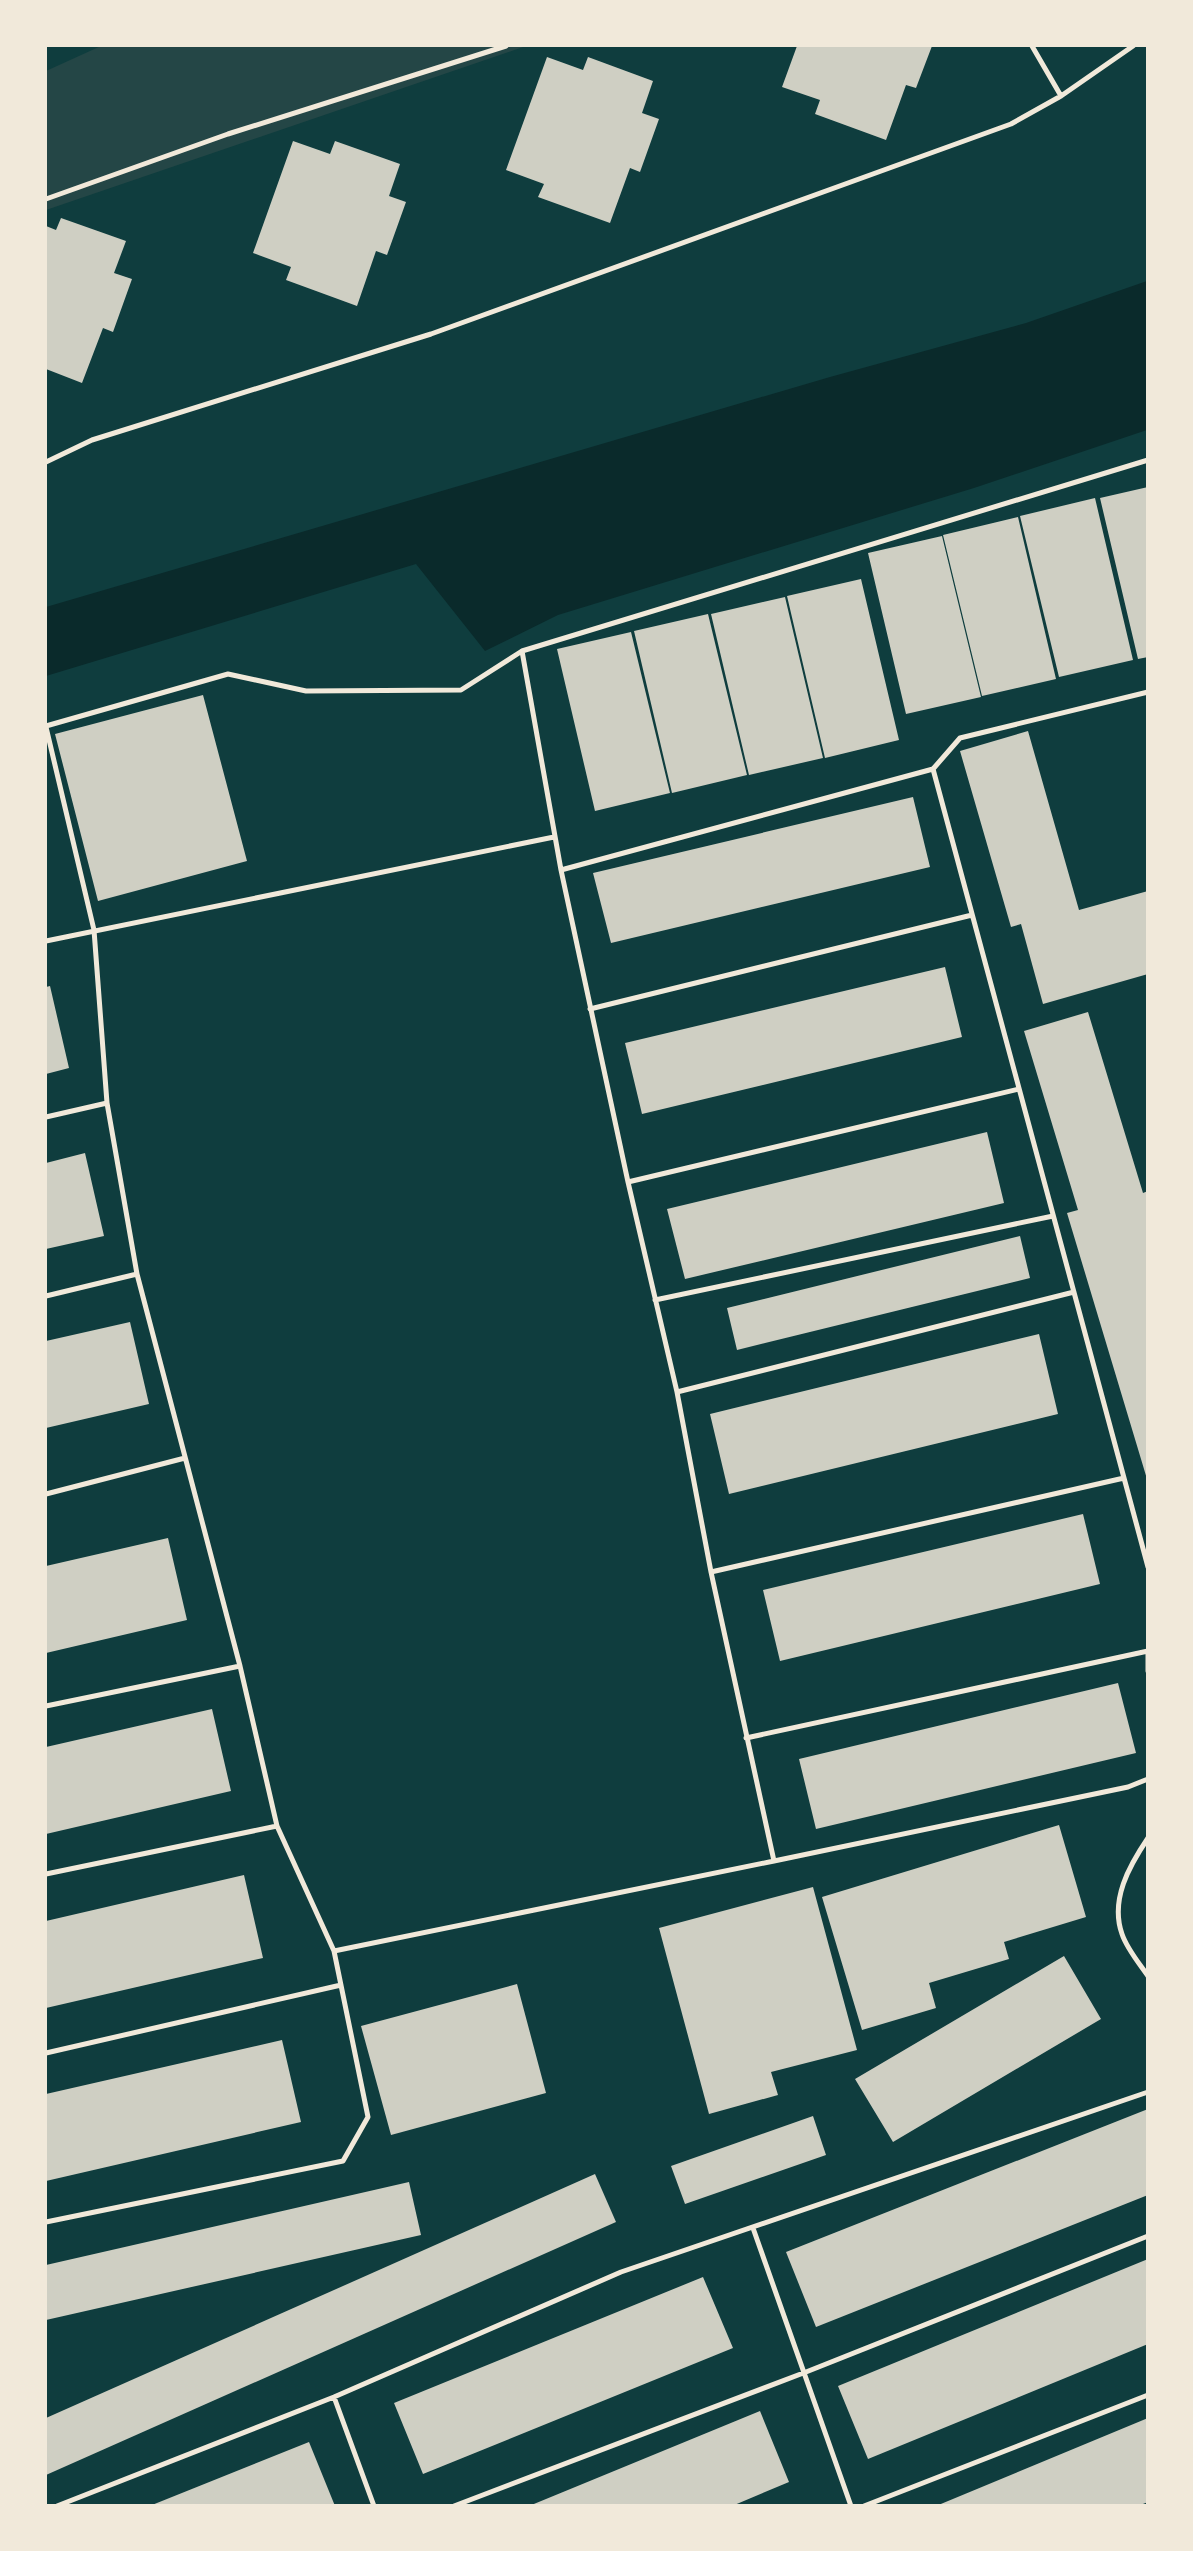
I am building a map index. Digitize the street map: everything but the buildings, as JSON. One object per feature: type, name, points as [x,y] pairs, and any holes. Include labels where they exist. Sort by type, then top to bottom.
[{"type":"lane","points":[[46,199],[228,134],[506,46]]},
{"type":"lane","points":[[1032,46],[1060,96]]},
{"type":"lane","points":[[46,462],[92,440],[431,334],[1010,124],[1060,96],[1133,46]]},
{"type":"lane","points":[[46,2222],[343,2161],[368,2118],[334,1951],[277,1826],[240,1666],[137,1274],[107,1103],[94,930],[46,726],[229,674],[306,691],[461,690],[522,652],[1147,460]]},
{"type":"lane","points":[[522,652],[554,837],[628,1182],[677,1392],[711,1572],[774,1861]]},
{"type":"lane","points":[[561,870],[933,769],[960,738],[1147,692]]},
{"type":"lane","points":[[933,769],[1147,1567]]},
{"type":"lane","points":[[46,941],[554,837]]},
{"type":"lane","points":[[590,1009],[972,915]]},
{"type":"lane","points":[[628,1182],[1019,1089]]},
{"type":"lane","points":[[46,1117],[107,1103]]},
{"type":"lane","points":[[656,1300],[1053,1216]]},
{"type":"lane","points":[[46,1296],[137,1274]]},
{"type":"lane","points":[[677,1392],[1074,1292]]},
{"type":"lane","points":[[46,1494],[185,1458]]},
{"type":"lane","points":[[711,1572],[1124,1478]]},
{"type":"lane","points":[[746,1738],[1147,1652],[1147,1671]]},
{"type":"lane","points":[[46,1706],[240,1666]]},
{"type":"lane","points":[[334,1951],[1128,1787],[1147,1779]]},
{"type":"lane","points":[[46,1874],[277,1826]]},
{"type":"lane","points":[[1147,1838],[1123,1883],[1117,1909],[1122,1936],[1147,1976]]},
{"type":"lane","points":[[46,2053],[341,1985]]},
{"type":"lane","points":[[57,2505],[334,2397],[621,2272],[1147,2092]]},
{"type":"lane","points":[[753,2228],[851,2505]]},
{"type":"lane","points":[[454,2505],[806,2372],[1147,2236]]},
{"type":"lane","points":[[864,2505],[1147,2395]]},
{"type":"lane","points":[[334,2397],[374,2505]]},
{"type":"shaded area","points":[[101,46],[526,46],[46,210],[46,71]]},
{"type":"shaded area","points":[[1147,281],[1147,430],[974,488],[558,615],[485,651],[416,564],[46,676],[46,607],[830,377],[1026,323]]}]
